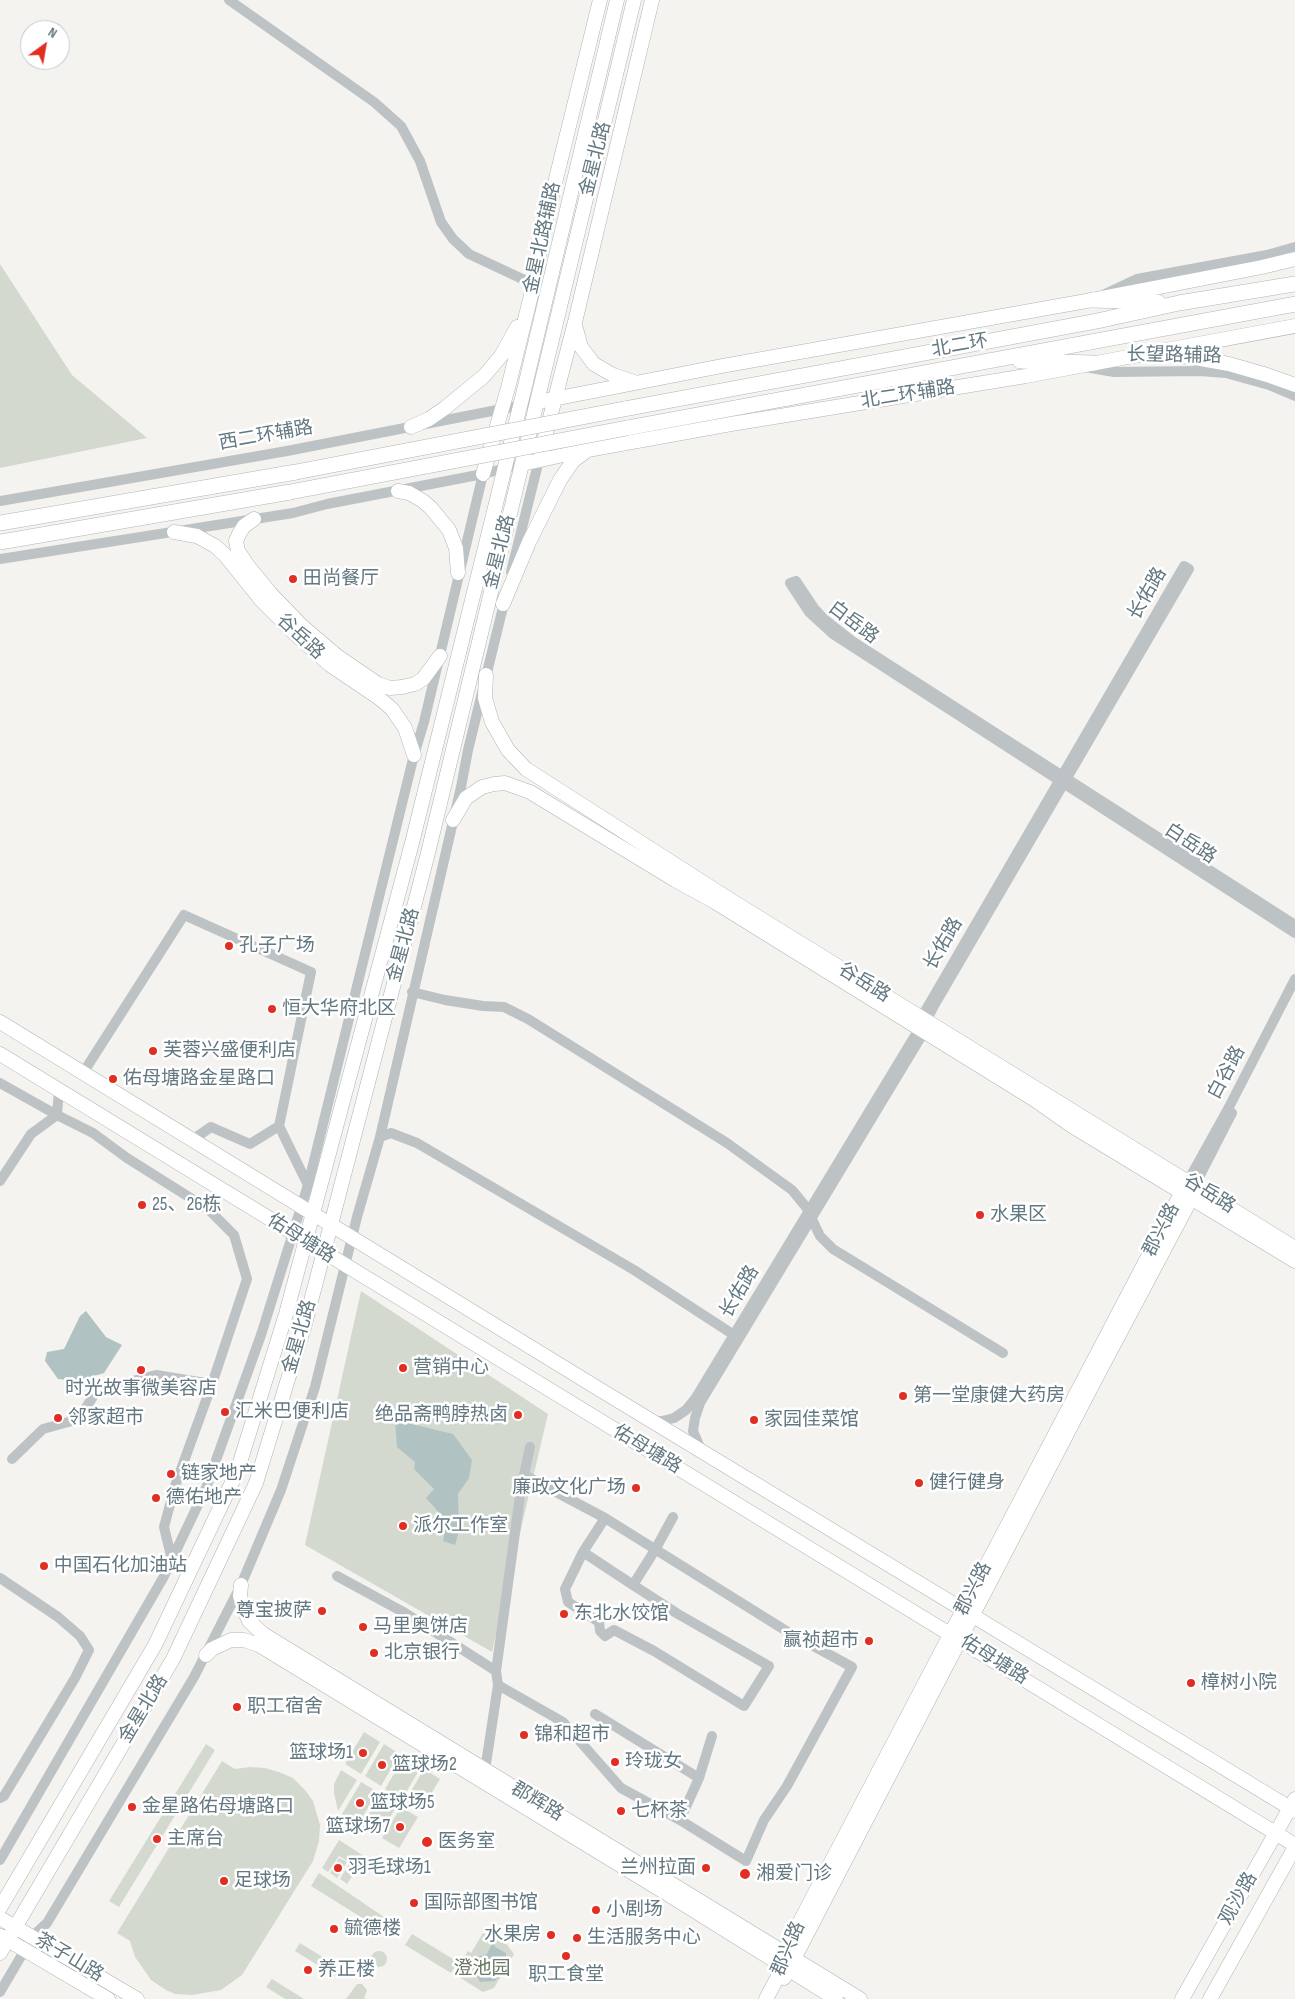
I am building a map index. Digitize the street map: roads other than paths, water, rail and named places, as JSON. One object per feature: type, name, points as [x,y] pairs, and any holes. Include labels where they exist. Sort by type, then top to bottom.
[{"type":"highway","points":[[1262,288],[1295,274]]},
{"type":"highway","name":"北二环","points":[[0,523],[296,472],[624,409],[1097,322],[1179,303],[1295,284]]},
{"type":"highway","points":[[1092,300],[1179,303]]},
{"type":"highway","name":"北二环","points":[[0,542],[290,492],[989,359],[1295,304]]},
{"type":"highway","points":[[989,359],[1086,365]]},
{"type":"main road","name":"金星北路辅路","points":[[484,474],[538,267],[540,244],[600,0]]},
{"type":"main road","name":"金星北路","points":[[0,1908],[156,1645],[237,1472],[286,1314],[299,1238],[412,843],[520,406],[617,0]]},
{"type":"main road","name":"金星北路","points":[[0,1953],[4,1938],[14,1927],[173,1658],[256,1483],[305,1324],[428,853],[634,0]]},
{"type":"main road","points":[[538,460],[556,399],[652,0]]},
{"type":"main road","points":[[538,402],[638,382],[1092,300],[1295,259]]},
{"type":"main road","points":[[569,270],[575,322],[581,346],[594,364],[614,375],[638,382]]},
{"type":"main road","points":[[411,427],[445,408],[493,366],[509,343],[532,289]]},
{"type":"main road","name":"北二环辅路","points":[[522,464],[591,449],[731,424],[1086,365],[1295,326]]},
{"type":"main road","points":[[1148,353],[1190,357],[1229,364],[1295,385]]},
{"type":"main road","points":[[504,604],[529,542],[560,480],[573,461],[591,449]]},
{"type":"main road","points":[[398,491],[423,501],[449,530],[456,548],[458,573]]},
{"type":"main road","name":"谷岳路","points":[[254,519],[244,526],[239,534],[236,541],[238,551],[271,594],[302,626],[336,656],[378,684],[390,688],[402,688],[423,679],[440,656]]},
{"type":"main road","name":"谷岳路","points":[[174,532],[197,536],[215,546],[225,555],[262,601],[295,634],[330,665],[392,709],[405,728],[414,755]]},
{"type":"main road","name":"谷岳路","points":[[486,675],[485,698],[492,722],[508,750],[526,769],[923,1025],[1189,1189],[1295,1248]]},
{"type":"main road","points":[[453,820],[466,798],[482,787],[505,784],[530,792],[675,880],[923,1025]]},
{"type":"main road","name":"佑母塘路","points":[[0,1022],[968,1613],[1293,1806]]},
{"type":"main road","name":"佑母塘路","points":[[0,1054],[299,1238],[956,1636],[1295,1846]]},
{"type":"main road","points":[[1189,1189],[1295,1261]]},
{"type":"main road","name":"郡兴路","points":[[766,1999],[1189,1189]]},
{"type":"main road","name":"郡辉路","points":[[241,1585],[241,1603],[249,1621],[256,1628],[485,1770],[787,1962],[836,1999]]},
{"type":"main road","name":"郡辉路","points":[[206,1655],[217,1646],[231,1640],[244,1640],[259,1645],[661,1890],[787,1962],[860,1999]]},
{"type":"main road","name":"观沙路","points":[[1182,1999],[1293,1806]]},
{"type":"main road","name":"观沙路","points":[[1210,1999],[1295,1846]]},
{"type":"main road","name":"茶子山路","points":[[0,1918],[137,1999]]},
{"type":"main road","name":"茶子山路","points":[[4,1938],[26,1949],[108,1999]]},
{"type":"main road","name":"郡兴路","points":[[774,1999],[787,1962]]},
{"type":"street","points":[[229,0],[374,102],[401,126],[420,161],[441,222],[453,239],[470,254],[532,289]]},
{"type":"street","points":[[1092,300],[1137,279],[1295,247]]},
{"type":"street","name":"长望路辅路","points":[[1086,365],[1114,372],[1199,371],[1226,373],[1269,385],[1295,396]]},
{"type":"street","name":"西二环辅路","points":[[0,501],[411,427],[538,402]]},
{"type":"street","points":[[0,1992],[33,1936],[47,1923],[166,1727],[206,1655],[241,1585],[271,1517],[306,1418],[380,1137],[468,750],[538,460]]},
{"type":"street","points":[[0,559],[254,519],[484,474],[522,464]]},
{"type":"street","points":[[307,1210],[308,1185],[484,474]]},
{"type":"street","name":"长佑路","points":[[701,1451],[696,1443],[693,1431],[698,1408],[923,1025],[1184,566],[1189,568],[1063,780]]},
{"type":"street","name":"白岳路","points":[[1295,925],[1063,780],[833,634],[810,612],[790,583],[796,581],[814,608],[824,619],[852,641],[1063,780],[1295,933]]},
{"type":"street","points":[[83,1073],[184,915],[311,972],[279,1126],[308,1185]]},
{"type":"street","name":"白谷路","points":[[1189,1189],[1295,979]]},
{"type":"street","points":[[412,992],[464,1003],[504,1007],[528,1019],[727,1143],[792,1190],[810,1216],[820,1236],[833,1249],[1003,1353]]},
{"type":"street","name":"白谷路","points":[[1189,1189],[1295,994]]},
{"type":"street","points":[[0,1083],[93,1133],[127,1158],[208,1210],[234,1235],[247,1279],[176,1486],[164,1527],[172,1560]]},
{"type":"street","points":[[0,1181],[31,1134],[57,1115],[59,1090]]},
{"type":"street","points":[[192,1140],[211,1127],[250,1144],[279,1126]]},
{"type":"street","points":[[380,1137],[391,1133],[416,1143],[634,1270],[734,1335]]},
{"type":"street","name":"长佑路","points":[[651,1420],[662,1422],[674,1418],[691,1405],[810,1216]]},
{"type":"street","points":[[0,1860],[172,1560],[206,1488],[261,1335],[299,1238]]},
{"type":"street","points":[[12,1459],[43,1429],[79,1419],[97,1390],[156,1375],[212,1384]]},
{"type":"street","points":[[485,1770],[498,1685],[496,1672],[524,1474],[530,1447]]},
{"type":"street","points":[[498,1685],[563,1722],[621,1788],[680,1820],[746,1861],[764,1820],[787,1786],[852,1667],[788,1632],[605,1518],[524,1474]]},
{"type":"street","points":[[633,1585],[673,1516]]},
{"type":"street","points":[[583,1552],[678,1614],[768,1666],[744,1706],[654,1651],[614,1630],[605,1636],[600,1631],[599,1622],[568,1602],[564,1590],[583,1552],[605,1518]]},
{"type":"street","points":[[337,1576],[405,1613],[496,1672]]},
{"type":"street","points":[[0,1578],[58,1617],[80,1636],[88,1650],[75,1678],[4,1796],[0,1798]]},
{"type":"street","points":[[595,1714],[699,1778]]},
{"type":"street","points":[[680,1820],[699,1778],[712,1736]]},
{"type":"place","name":"田尚餐厅","points":[[293,579]]},
{"type":"place","name":"孔子广场","points":[[229,946]]},
{"type":"place","name":"恒大华府北区","points":[[272,1009]]},
{"type":"place","name":"芙蓉兴盛便利店","points":[[153,1051]]},
{"type":"place","name":"佑母塘路金星路口","points":[[113,1079]]},
{"type":"place","name":"25、26栋","points":[[142,1205]]},
{"type":"place","name":"水果区","points":[[980,1215]]},
{"type":"place","name":"营销中心","points":[[403,1368]]},
{"type":"place","name":"时光故事微美容店","points":[[141,1370]]},
{"type":"place","name":"第一堂康健大药房","points":[[903,1396]]},
{"type":"place","name":"汇米巴便利店","points":[[225,1412]]},
{"type":"place","name":"绝品斋鸭脖热卤","points":[[518,1415]]},
{"type":"place","name":"邻家超市","points":[[58,1418]]},
{"type":"place","name":"家园佳菜馆","points":[[754,1420]]},
{"type":"place","name":"链家地产","points":[[171,1474]]},
{"type":"place","name":"健行健身","points":[[919,1483]]},
{"type":"place","name":"廉政文化广场","points":[[636,1488]]},
{"type":"place","name":"德佑地产","points":[[156,1498]]},
{"type":"place","name":"派尔工作室","points":[[403,1526]]},
{"type":"place","name":"中国石化加油站","points":[[44,1566]]},
{"type":"place","name":"尊宝披萨","points":[[322,1611]]},
{"type":"place","name":"东北水饺馆","points":[[564,1614]]},
{"type":"place","name":"马里奥饼店","points":[[363,1627]]},
{"type":"place","name":"赢祯超市","points":[[869,1641]]},
{"type":"place","name":"北京银行","points":[[374,1653]]},
{"type":"place","name":"樟树小院","points":[[1191,1683]]},
{"type":"place","name":"职工宿舍","points":[[237,1707]]},
{"type":"place","name":"锦和超市","points":[[524,1735]]},
{"type":"place","name":"篮球场1","points":[[363,1753]]},
{"type":"place","name":"玲珑女","points":[[615,1762]]},
{"type":"place","name":"篮球场2","points":[[382,1765]]},
{"type":"place","name":"篮球场5","points":[[360,1803]]},
{"type":"place","name":"金星路佑母塘路口","points":[[132,1807]]},
{"type":"place","name":"七杯茶","points":[[621,1811]]},
{"type":"place","name":"篮球场7","points":[[400,1827]]},
{"type":"place","name":"主席台","points":[[157,1839]]},
{"type":"place","name":"医务室","points":[[427,1842]]},
{"type":"place","name":"羽毛球场1","points":[[338,1868]]},
{"type":"place","name":"兰州拉面","points":[[706,1868]]},
{"type":"place","name":"湘爱门诊","points":[[745,1874]]},
{"type":"place","name":"足球场","points":[[224,1881]]},
{"type":"place","name":"国际部图书馆","points":[[414,1903]]},
{"type":"place","name":"小剧场","points":[[596,1910]]},
{"type":"place","name":"毓德楼","points":[[334,1929]]},
{"type":"place","name":"水果房","points":[[551,1935]]},
{"type":"place","name":"生活服务中心","points":[[577,1938]]},
{"type":"place","name":"职工食堂","points":[[566,1956]]},
{"type":"place","name":"养正楼","points":[[308,1970]]},
{"type":"park label","name":"澄池园","points":[[482,1969]]}]
